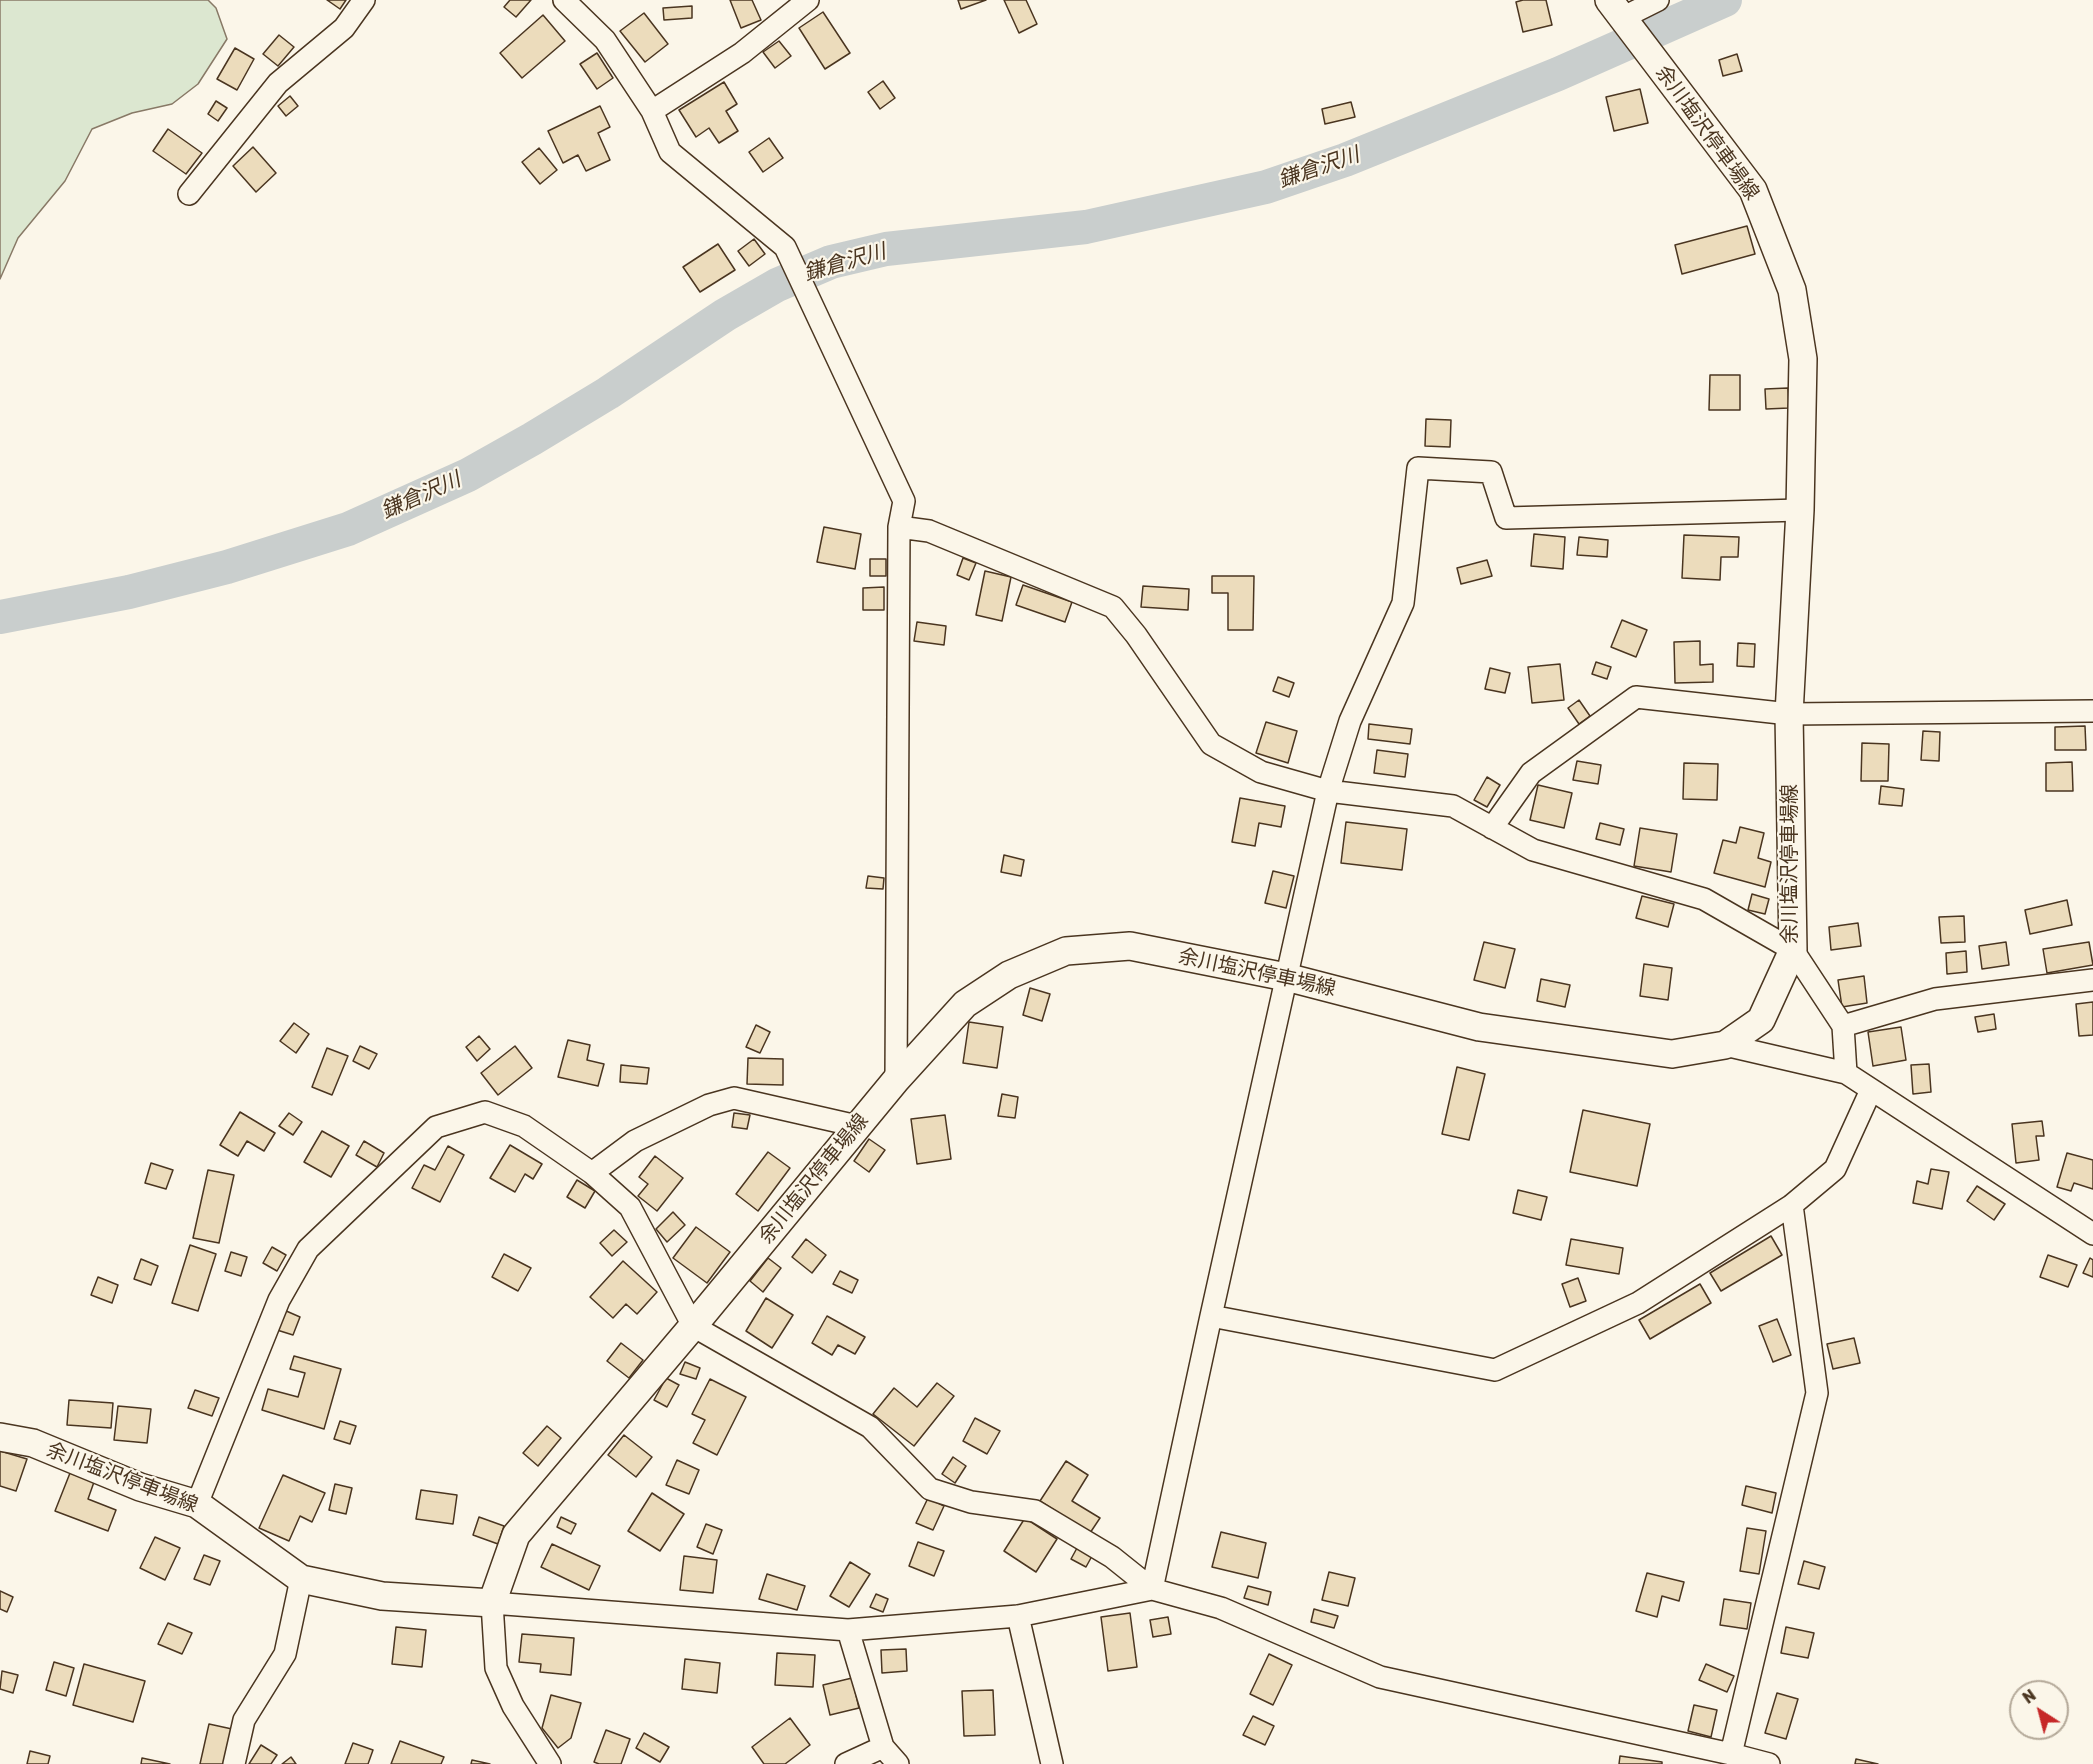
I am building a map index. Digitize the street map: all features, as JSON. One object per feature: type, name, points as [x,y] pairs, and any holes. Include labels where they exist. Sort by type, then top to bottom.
[{"type":"main road","name":"余川塩沢停車場線","points":[[0,1437],[33,1443],[140,1487],[197,1504],[301,1579],[382,1596],[492,1603],[516,1535],[693,1326],[896,1080],[965,1004],[1009,975],[1066,951],[1130,946],[1286,977],[1479,1027],[1672,1054],[1725,1045],[1761,1020],[1793,950],[1789,714],[1800,510],[1803,358],[1792,290],[1753,190],[1616,9]]},
{"type":"street","points":[[189,194],[278,83],[344,28],[364,0]]},
{"type":"street","points":[[564,0],[605,40],[652,111],[670,152],[785,247],[904,501],[899,527],[896,1080]]},
{"type":"street","points":[[652,111],[742,53],[807,0]]},
{"type":"street","points":[[1616,9],[1658,0]]},
{"type":"street","points":[[1152,1589],[1328,792],[1350,721],[1403,603],[1418,468],[1491,472],[1506,518],[1800,510]]},
{"type":"street","points":[[899,527],[929,531],[1113,607],[1136,634],[1211,744],[1261,772],[1328,792],[1453,806],[1533,850],[1704,899],[1793,950],[1843,1026],[1846,1073]]},
{"type":"street","points":[[1492,828],[1531,773],[1635,696],[1789,714],[2093,711]]},
{"type":"street","points":[[1843,1026],[1935,999],[2093,980]]},
{"type":"street","points":[[1725,1045],[1846,1073],[2093,1234]]},
{"type":"street","points":[[1211,1316],[1495,1370],[1638,1303],[1792,1205],[1834,1169],[1871,1090]]},
{"type":"street","points":[[592,1173],[635,1141],[709,1105],[734,1098],[857,1126]]},
{"type":"street","points":[[197,1504],[279,1300],[308,1249],[436,1127],[485,1112],[524,1126],[592,1173],[630,1207],[693,1326],[870,1427],[930,1489],[971,1502],[1035,1511],[1112,1557],[1152,1589],[1221,1608],[1380,1677],[1769,1764]]},
{"type":"street","points":[[1731,1754],[1817,1393],[1792,1205]]},
{"type":"street","points":[[234,1764],[244,1720],[285,1654],[301,1579]]},
{"type":"street","points":[[550,1764],[513,1706],[496,1668],[492,1603],[848,1630],[1018,1616],[1152,1589]]},
{"type":"street","points":[[1018,1616],[1052,1764]]},
{"type":"street","points":[[848,1630],[883,1747],[898,1764]]},
{"type":"street","points":[[846,1764],[883,1747]]},
{"type":"green space","points":[[0,0],[208,0],[216,8],[227,39],[198,84],[172,104],[132,113],[92,129],[65,181],[18,238],[0,279]]},
{"type":"building","points":[[327,0],[346,0],[340,9]]},
{"type":"building","points":[[510,0],[531,0],[516,17],[504,7]]},
{"type":"building","points":[[730,0],[752,0],[761,20],[741,28]]},
{"type":"building","points":[[958,0],[986,0],[961,9]]},
{"type":"building","points":[[1004,0],[1026,0],[1037,24],[1019,33]]},
{"type":"building","points":[[1546,0],[1552,25],[1523,32],[1516,2]]},
{"type":"building","points":[[692,6],[692,18],[664,20],[663,8]]},
{"type":"building","points":[[823,12],[850,53],[825,69],[799,28]]},
{"type":"building","points":[[644,13],[668,44],[645,62],[620,31]]},
{"type":"building","points":[[543,15],[565,41],[522,78],[500,53]]},
{"type":"building","points":[[279,35],[294,47],[278,66],[263,54]]},
{"type":"building","points":[[779,41],[791,56],[775,68],[763,52]]},
{"type":"building","points":[[235,48],[254,59],[237,90],[217,79]]},
{"type":"building","points":[[597,53],[613,78],[597,89],[580,64]]},
{"type":"building","points":[[1737,54],[1742,71],[1723,76],[1719,60]]},
{"type":"building","points":[[883,81],[895,98],[880,109],[868,92]]},
{"type":"building","points":[[724,82],[737,104],[726,111],[738,131],[719,143],[709,128],[696,137],[679,110]]},
{"type":"building","points":[[1640,89],[1648,123],[1614,131],[1606,97]]},
{"type":"building","points":[[290,96],[298,106],[286,116],[278,106]]},
{"type":"building","points":[[216,101],[227,108],[218,121],[208,114]]},
{"type":"building","points":[[1351,102],[1355,117],[1325,124],[1322,109]]},
{"type":"building","points":[[600,106],[610,127],[598,133],[610,160],[586,171],[578,155],[563,163],[548,131]]},
{"type":"building","points":[[168,129],[202,153],[186,174],[153,151]]},
{"type":"building","points":[[769,138],[783,158],[763,172],[749,152]]},
{"type":"building","points":[[253,147],[276,173],[256,192],[233,166]]},
{"type":"building","points":[[539,148],[557,170],[540,184],[522,162]]},
{"type":"building","points":[[1747,226],[1755,254],[1682,274],[1675,245]]},
{"type":"building","points":[[754,239],[765,254],[749,266],[738,251]]},
{"type":"building","points":[[718,244],[735,270],[700,292],[683,267]]},
{"type":"building","points":[[1710,375],[1740,375],[1740,410],[1709,410]]},
{"type":"building","points":[[1788,388],[1789,408],[1766,409],[1765,389]]},
{"type":"building","points":[[1426,419],[1451,420],[1450,447],[1425,446]]},
{"type":"building","points":[[824,527],[861,534],[855,569],[817,562]]},
{"type":"building","points":[[1534,534],[1565,537],[1563,569],[1531,566]]},
{"type":"building","points":[[1684,535],[1739,537],[1738,557],[1721,557],[1720,580],[1682,578]]},
{"type":"building","points":[[1579,537],[1608,540],[1607,557],[1577,555]]},
{"type":"building","points":[[963,558],[976,563],[969,580],[957,575]]},
{"type":"building","points":[[870,559],[886,559],[886,576],[870,576]]},
{"type":"building","points":[[1487,560],[1492,576],[1461,584],[1457,568]]},
{"type":"building","points":[[985,571],[1011,577],[1002,621],[976,615]]},
{"type":"building","points":[[1212,576],[1254,576],[1253,630],[1228,630],[1228,593],[1212,593]]},
{"type":"building","points":[[1023,585],[1072,602],[1065,622],[1016,605]]},
{"type":"building","points":[[1143,586],[1189,589],[1188,610],[1141,607]]},
{"type":"building","points":[[884,587],[884,610],[863,610],[863,588]]},
{"type":"building","points":[[1622,620],[1647,630],[1636,657],[1611,647]]},
{"type":"building","points":[[917,622],[946,626],[944,645],[914,641]]},
{"type":"building","points":[[1700,641],[1700,665],[1713,664],[1713,682],[1675,683],[1674,642]]},
{"type":"building","points":[[1738,643],[1755,644],[1754,667],[1737,666]]},
{"type":"building","points":[[1596,662],[1611,667],[1607,679],[1592,674]]},
{"type":"building","points":[[1560,664],[1564,700],[1532,703],[1528,667]]},
{"type":"building","points":[[1490,668],[1510,673],[1505,693],[1485,689]]},
{"type":"building","points":[[1278,677],[1294,683],[1289,697],[1273,691]]},
{"type":"building","points":[[1579,700],[1590,716],[1579,724],[1568,708]]},
{"type":"building","points":[[1266,722],[1297,731],[1288,763],[1256,753]]},
{"type":"building","points":[[1369,724],[1412,729],[1410,744],[1368,739]]},
{"type":"building","points":[[2085,726],[2086,750],[2055,750],[2055,727]]},
{"type":"building","points":[[1923,731],[1940,732],[1939,761],[1921,760]]},
{"type":"building","points":[[1862,743],[1889,744],[1888,781],[1861,781]]},
{"type":"building","points":[[1377,750],[1408,754],[1405,777],[1374,773]]},
{"type":"building","points":[[1577,761],[1601,765],[1598,784],[1573,780]]},
{"type":"building","points":[[2072,762],[2073,791],[2046,791],[2046,763]]},
{"type":"building","points":[[1684,763],[1718,764],[1717,800],[1683,799]]},
{"type":"building","points":[[1487,777],[1500,785],[1487,807],[1474,800]]},
{"type":"building","points":[[1538,785],[1572,793],[1564,828],[1530,820]]},
{"type":"building","points":[[1881,786],[1904,789],[1902,806],[1879,804]]},
{"type":"building","points":[[1240,798],[1285,806],[1281,827],[1259,823],[1255,846],[1232,842]]},
{"type":"building","points":[[1346,822],[1407,829],[1402,870],[1341,863]]},
{"type":"building","points":[[1600,823],[1624,829],[1620,845],[1596,839]]},
{"type":"building","points":[[1740,827],[1764,833],[1758,858],[1771,862],[1765,887],[1714,873],[1723,840],[1736,843]]},
{"type":"building","points":[[1640,828],[1677,834],[1671,872],[1634,866]]},
{"type":"building","points":[[1004,855],[1024,860],[1021,876],[1001,872]]},
{"type":"building","points":[[1273,871],[1294,876],[1286,908],[1265,903]]},
{"type":"building","points":[[868,876],[884,878],[883,889],[866,888]]},
{"type":"building","points":[[1752,894],[1769,899],[1765,914],[1748,910]]},
{"type":"building","points":[[1642,896],[1674,904],[1668,927],[1636,918]]},
{"type":"building","points":[[2067,900],[2072,925],[2030,934],[2025,910]]},
{"type":"building","points":[[1964,916],[1965,942],[1941,943],[1939,917]]},
{"type":"building","points":[[1858,923],[1861,946],[1831,950],[1829,927]]},
{"type":"building","points":[[1484,942],[1515,949],[1505,988],[1474,980]]},
{"type":"building","points":[[2006,942],[2009,965],[1982,969],[1979,946]]},
{"type":"building","points":[[2089,942],[2093,965],[2047,973],[2043,949]]},
{"type":"building","points":[[1966,951],[1967,972],[1947,974],[1946,953]]},
{"type":"building","points":[[1644,964],[1672,968],[1668,1000],[1640,996]]},
{"type":"building","points":[[1864,976],[1867,1003],[1842,1007],[1838,980]]},
{"type":"building","points":[[1541,979],[1570,985],[1565,1007],[1537,1001]]},
{"type":"building","points":[[1030,988],[1050,994],[1042,1021],[1023,1015]]},
{"type":"building","points":[[2093,1002],[2093,1035],[2079,1036],[2076,1004]]},
{"type":"building","points":[[1994,1014],[1996,1029],[1978,1032],[1975,1017]]},
{"type":"building","points":[[969,1022],[1003,1027],[997,1068],[963,1063]]},
{"type":"building","points":[[294,1023],[309,1034],[296,1053],[280,1041]]},
{"type":"building","points":[[756,1025],[770,1032],[760,1053],[746,1047]]},
{"type":"building","points":[[1901,1027],[1906,1060],[1873,1066],[1868,1032]]},
{"type":"building","points":[[479,1036],[490,1049],[477,1061],[466,1047]]},
{"type":"building","points":[[568,1040],[590,1045],[587,1060],[604,1064],[598,1086],[558,1077]]},
{"type":"building","points":[[360,1046],[377,1054],[369,1069],[353,1061]]},
{"type":"building","points":[[515,1046],[532,1068],[498,1095],[481,1073]]},
{"type":"building","points":[[327,1048],[348,1056],[332,1095],[312,1087]]},
{"type":"building","points":[[748,1058],[783,1059],[783,1085],[747,1084]]},
{"type":"building","points":[[1929,1064],[1931,1092],[1913,1094],[1911,1065]]},
{"type":"building","points":[[621,1065],[649,1068],[647,1084],[620,1082]]},
{"type":"building","points":[[1457,1067],[1485,1074],[1469,1140],[1442,1134]]},
{"type":"building","points":[[1002,1094],[1018,1097],[1015,1118],[998,1116]]},
{"type":"building","points":[[1583,1110],[1650,1124],[1637,1186],[1570,1172]]},
{"type":"building","points":[[240,1112],[275,1133],[264,1151],[247,1141],[238,1156],[220,1145]]},
{"type":"building","points":[[289,1113],[302,1122],[293,1135],[279,1126]]},
{"type":"building","points":[[734,1113],[750,1115],[747,1129],[732,1127]]},
{"type":"building","points":[[945,1115],[951,1159],[917,1164],[911,1119]]},
{"type":"building","points":[[2042,1121],[2044,1136],[2036,1136],[2039,1160],[2016,1163],[2012,1124]]},
{"type":"building","points":[[322,1131],[349,1146],[331,1177],[304,1162]]},
{"type":"building","points":[[869,1139],[885,1150],[869,1172],[854,1161]]},
{"type":"building","points":[[364,1141],[384,1153],[377,1167],[356,1155]]},
{"type":"building","points":[[510,1145],[542,1164],[533,1179],[525,1174],[515,1192],[490,1178]]},
{"type":"building","points":[[448,1146],[464,1155],[440,1202],[412,1188],[424,1165],[435,1170]]},
{"type":"building","points":[[768,1152],[790,1168],[758,1211],[736,1194]]},
{"type":"building","points":[[2067,1153],[2093,1160],[2093,1189],[2074,1183],[2071,1191],[2057,1187]]},
{"type":"building","points":[[655,1156],[683,1178],[657,1211],[638,1196],[648,1184],[639,1177]]},
{"type":"building","points":[[151,1163],[173,1170],[166,1189],[145,1183]]},
{"type":"building","points":[[1931,1169],[1949,1172],[1942,1209],[1913,1203],[1917,1181],[1928,1184]]},
{"type":"building","points":[[208,1170],[234,1175],[219,1243],[193,1238]]},
{"type":"building","points":[[577,1180],[595,1191],[585,1208],[567,1197]]},
{"type":"building","points":[[1977,1186],[2005,1204],[1994,1220],[1967,1201]]},
{"type":"building","points":[[1518,1190],[1547,1197],[1541,1220],[1513,1213]]},
{"type":"building","points":[[673,1212],[685,1225],[667,1242],[656,1229]]},
{"type":"building","points":[[696,1227],[730,1252],[707,1283],[673,1258]]},
{"type":"building","points":[[614,1230],[627,1242],[612,1256],[600,1243]]},
{"type":"building","points":[[1771,1236],[1782,1255],[1721,1291],[1710,1273]]},
{"type":"building","points":[[806,1239],[826,1255],[812,1273],[792,1257]]},
{"type":"building","points":[[1571,1239],[1623,1248],[1619,1274],[1566,1265]]},
{"type":"building","points":[[190,1245],[216,1254],[198,1311],[172,1303]]},
{"type":"building","points":[[272,1247],[286,1255],[277,1271],[263,1263]]},
{"type":"building","points":[[231,1252],[247,1257],[241,1276],[225,1271]]},
{"type":"building","points":[[504,1254],[531,1268],[518,1291],[492,1277]]},
{"type":"building","points":[[2048,1255],[2077,1265],[2068,1287],[2040,1277]]},
{"type":"building","points":[[768,1258],[781,1268],[763,1292],[750,1281]]},
{"type":"building","points":[[2090,1258],[2093,1260],[2093,1277],[2083,1273]]},
{"type":"building","points":[[141,1259],[158,1266],[151,1285],[134,1279]]},
{"type":"building","points":[[623,1261],[657,1292],[637,1314],[626,1304],[613,1318],[590,1297]]},
{"type":"building","points":[[840,1271],[858,1280],[852,1293],[833,1284]]},
{"type":"building","points":[[98,1277],[118,1285],[112,1303],[91,1295]]},
{"type":"building","points":[[1578,1278],[1586,1301],[1570,1307],[1562,1284]]},
{"type":"building","points":[[1700,1284],[1711,1303],[1650,1339],[1639,1320]]},
{"type":"building","points":[[766,1298],[793,1315],[772,1348],[746,1331]]},
{"type":"building","points":[[284,1310],[300,1317],[293,1335],[277,1330]]},
{"type":"building","points":[[827,1316],[865,1337],[855,1354],[838,1345],[832,1355],[812,1343]]},
{"type":"building","points":[[1777,1319],[1791,1355],[1773,1362],[1759,1326]]},
{"type":"building","points":[[1854,1338],[1860,1363],[1833,1369],[1827,1344]]},
{"type":"building","points":[[621,1343],[643,1360],[629,1378],[607,1361]]},
{"type":"building","points":[[294,1356],[341,1369],[324,1429],[262,1410],[268,1389],[298,1397],[305,1373],[290,1369]]},
{"type":"building","points":[[685,1362],[700,1368],[696,1379],[680,1374]]},
{"type":"building","points":[[666,1378],[679,1385],[667,1407],[654,1400]]},
{"type":"building","points":[[710,1379],[746,1397],[717,1455],[693,1443],[705,1420],[692,1414]]},
{"type":"building","points":[[937,1383],[954,1396],[914,1446],[873,1414],[894,1388],[917,1407]]},
{"type":"building","points":[[195,1390],[219,1398],[212,1416],[188,1408]]},
{"type":"building","points":[[69,1400],[113,1403],[111,1428],[67,1425]]},
{"type":"building","points":[[118,1406],[151,1409],[147,1443],[114,1440]]},
{"type":"building","points":[[975,1418],[1000,1431],[987,1454],[963,1441]]},
{"type":"building","points":[[340,1421],[356,1426],[350,1444],[334,1439]]},
{"type":"building","points":[[547,1426],[561,1438],[538,1466],[523,1453]]},
{"type":"building","points":[[624,1435],[652,1457],[636,1477],[608,1455]]},
{"type":"building","points":[[0,1451],[27,1459],[16,1491],[0,1486]]},
{"type":"building","points":[[953,1457],[966,1466],[955,1483],[942,1474]]},
{"type":"building","points":[[677,1460],[699,1470],[689,1494],[666,1485]]},
{"type":"building","points":[[1066,1461],[1088,1475],[1072,1501],[1100,1518],[1090,1533],[1040,1501]]},
{"type":"building","points":[[70,1473],[94,1482],[88,1499],[116,1510],[108,1531],[55,1511]]},
{"type":"building","points":[[283,1475],[325,1493],[312,1522],[300,1516],[289,1541],[259,1528]]},
{"type":"building","points":[[335,1484],[352,1488],[346,1514],[329,1510]]},
{"type":"building","points":[[1746,1486],[1776,1493],[1772,1513],[1742,1505]]},
{"type":"building","points":[[421,1490],[457,1495],[453,1524],[416,1519]]},
{"type":"building","points":[[652,1493],[684,1514],[660,1551],[628,1531]]},
{"type":"building","points":[[928,1498],[944,1506],[933,1530],[916,1523]]},
{"type":"building","points":[[479,1517],[504,1526],[498,1544],[473,1535]]},
{"type":"building","points":[[561,1517],[576,1524],[571,1534],[557,1527]]},
{"type":"building","points":[[1025,1518],[1057,1539],[1036,1572],[1004,1551]]},
{"type":"building","points":[[706,1524],[722,1530],[713,1554],[697,1547]]},
{"type":"building","points":[[1747,1528],[1766,1531],[1759,1574],[1740,1571]]},
{"type":"building","points":[[1221,1532],[1266,1543],[1258,1578],[1212,1567]]},
{"type":"building","points":[[155,1537],[180,1548],[165,1580],[140,1568]]},
{"type":"building","points":[[918,1542],[944,1551],[934,1576],[909,1566]]},
{"type":"building","points":[[552,1544],[600,1566],[589,1590],[541,1567]]},
{"type":"building","points":[[1077,1548],[1092,1556],[1086,1567],[1071,1559]]},
{"type":"building","points":[[204,1555],[220,1561],[210,1585],[194,1579]]},
{"type":"building","points":[[684,1556],[717,1560],[713,1593],[680,1590]]},
{"type":"building","points":[[1804,1561],[1825,1567],[1819,1589],[1798,1584]]},
{"type":"building","points":[[850,1562],[870,1574],[849,1607],[830,1596]]},
{"type":"building","points":[[1329,1572],[1355,1578],[1348,1606],[1322,1600]]},
{"type":"building","points":[[1647,1573],[1684,1582],[1679,1601],[1662,1596],[1657,1617],[1636,1611]]},
{"type":"building","points":[[767,1574],[805,1586],[797,1610],[759,1599]]},
{"type":"building","points":[[1248,1586],[1271,1592],[1268,1605],[1244,1598]]},
{"type":"building","points":[[0,1591],[13,1597],[7,1612],[0,1609]]},
{"type":"building","points":[[876,1594],[888,1599],[883,1612],[870,1607]]},
{"type":"building","points":[[1724,1599],[1751,1603],[1747,1629],[1720,1625]]},
{"type":"building","points":[[1314,1609],[1338,1616],[1334,1628],[1311,1622]]},
{"type":"building","points":[[1130,1613],[1137,1667],[1108,1671],[1101,1617]]},
{"type":"building","points":[[1168,1617],[1171,1634],[1153,1637],[1150,1620]]},
{"type":"building","points":[[168,1623],[192,1633],[182,1654],[158,1644]]},
{"type":"building","points":[[396,1627],[426,1630],[422,1667],[392,1664]]},
{"type":"building","points":[[1786,1627],[1814,1633],[1808,1658],[1781,1653]]},
{"type":"building","points":[[522,1634],[574,1638],[571,1675],[540,1672],[541,1664],[519,1662]]},
{"type":"building","points":[[906,1649],[907,1671],[882,1673],[881,1650]]},
{"type":"building","points":[[777,1653],[815,1655],[813,1687],[775,1685]]},
{"type":"building","points":[[1269,1654],[1292,1665],[1273,1705],[1250,1694]]},
{"type":"building","points":[[685,1659],[720,1663],[717,1693],[682,1689]]},
{"type":"building","points":[[54,1662],[74,1668],[66,1696],[46,1690]]},
{"type":"building","points":[[84,1664],[145,1681],[133,1722],[73,1705]]},
{"type":"building","points":[[1706,1664],[1734,1676],[1727,1692],[1699,1680]]},
{"type":"building","points":[[2,1671],[18,1675],[13,1693],[0,1689]]},
{"type":"building","points":[[852,1678],[859,1708],[830,1715],[823,1685]]},
{"type":"building","points":[[993,1690],[995,1735],[964,1736],[962,1691]]},
{"type":"building","points":[[1777,1693],[1798,1699],[1786,1739],[1765,1733]]},
{"type":"building","points":[[551,1695],[581,1703],[571,1738],[558,1748],[542,1728]]},
{"type":"building","points":[[1694,1705],[1717,1710],[1711,1737],[1688,1731]]},
{"type":"building","points":[[1253,1716],[1274,1726],[1265,1745],[1243,1735]]},
{"type":"building","points":[[790,1718],[810,1745],[785,1764],[764,1764],[752,1747]]},
{"type":"building","points":[[209,1724],[232,1729],[224,1764],[200,1764]]},
{"type":"building","points":[[606,1730],[630,1739],[621,1764],[594,1762]]},
{"type":"building","points":[[644,1733],[669,1747],[660,1762],[636,1748]]},
{"type":"building","points":[[400,1741],[444,1757],[441,1764],[391,1764]]},
{"type":"building","points":[[353,1743],[373,1750],[368,1764],[345,1764]]},
{"type":"building","points":[[261,1745],[277,1755],[271,1764],[249,1764]]},
{"type":"building","points":[[30,1751],[50,1756],[48,1764],[27,1764]]},
{"type":"building","points":[[1620,1756],[1662,1762],[1662,1764],[1619,1764]]},
{"type":"building","points":[[291,1757],[296,1764],[282,1764]]},
{"type":"building","points":[[142,1758],[170,1764],[141,1764]]},
{"type":"building","points":[[1856,1759],[1878,1764],[1855,1764]]},
{"type":"building","points":[[472,1760],[490,1764],[471,1764]]},
{"type":"waterway","name":"鎌倉沢川","points":[[0,617],[129,592],[227,567],[348,529],[468,475],[608,393],[725,315],[777,285],[831,262],[886,249],[1086,227],[1266,187],[1345,160],[1558,74],[1725,0]]}]
